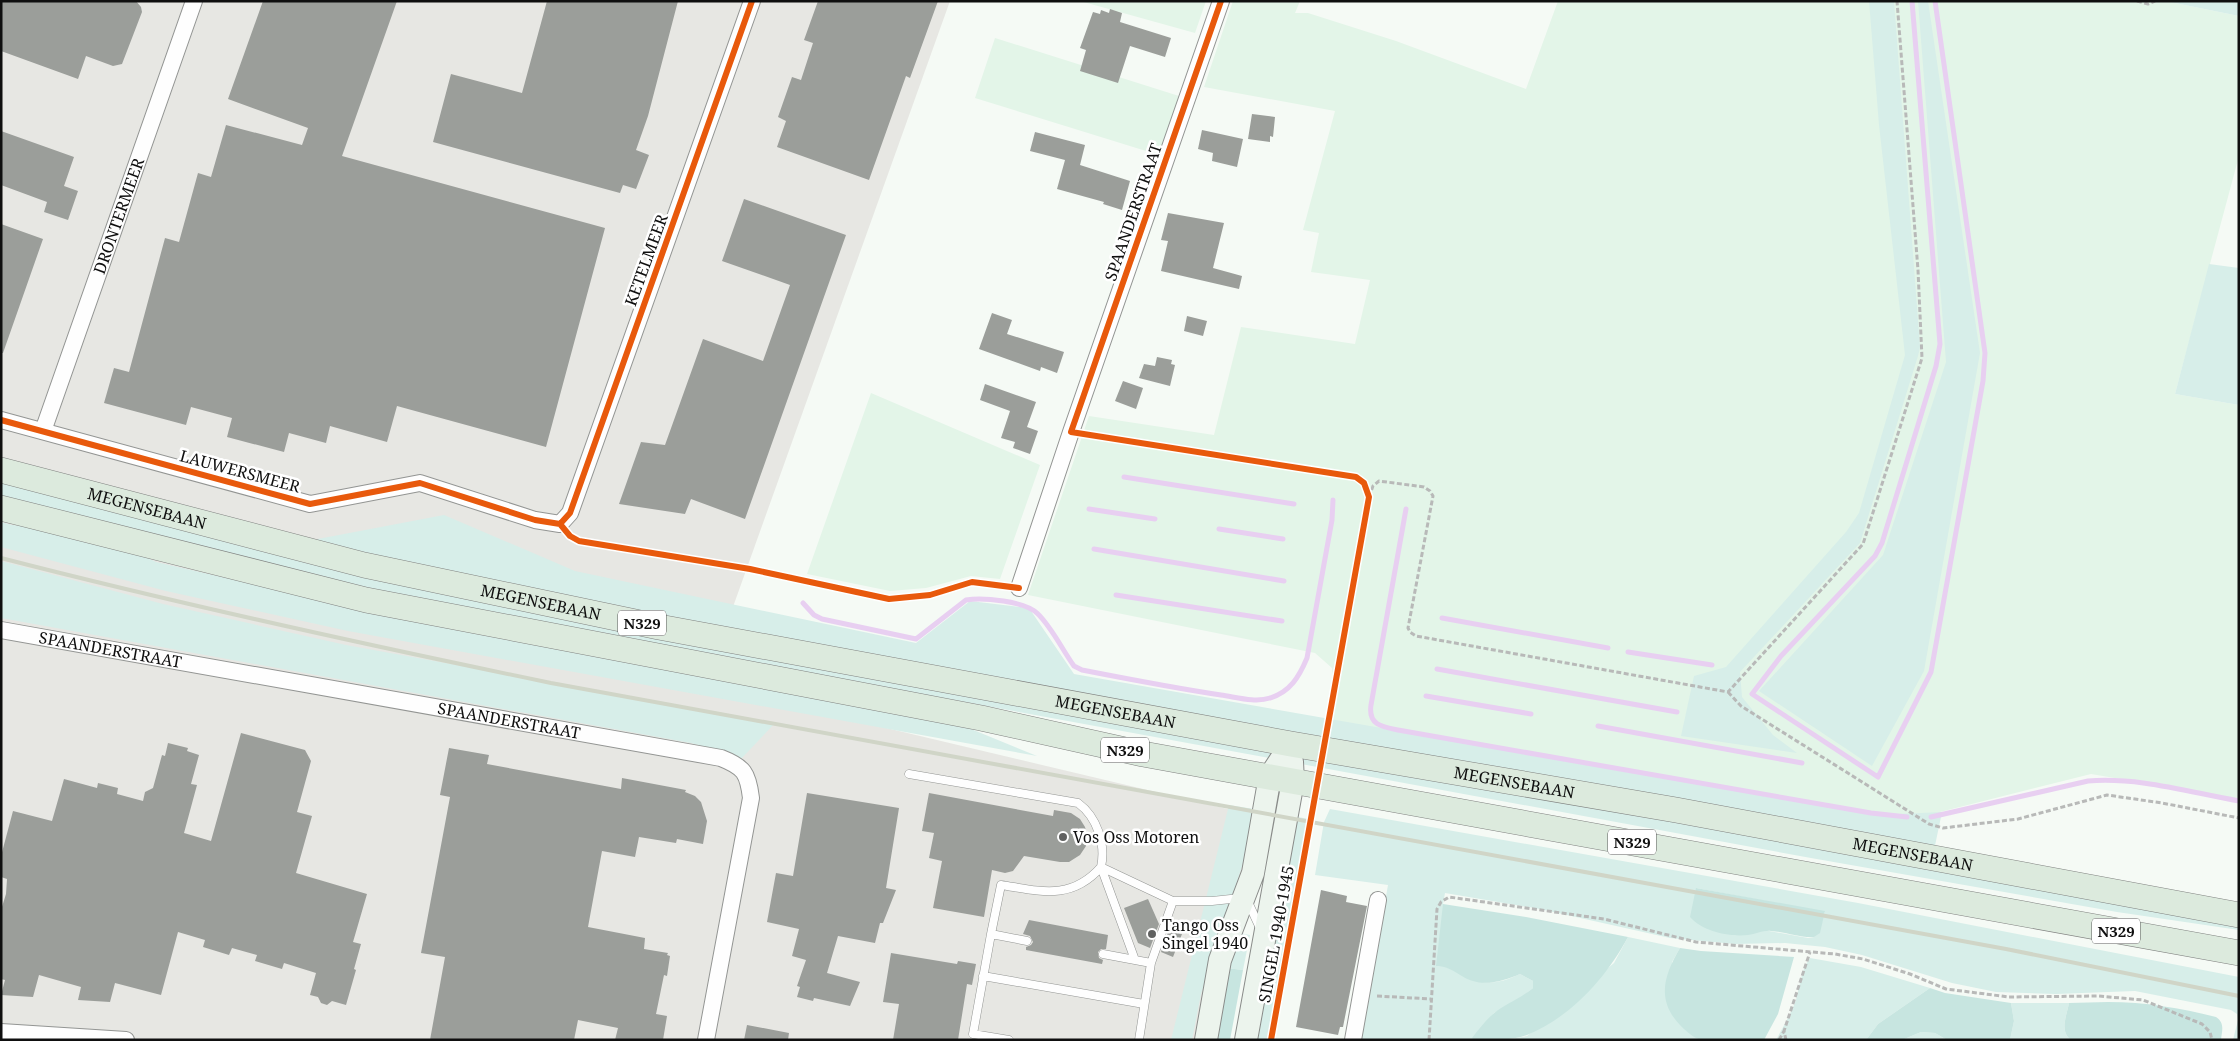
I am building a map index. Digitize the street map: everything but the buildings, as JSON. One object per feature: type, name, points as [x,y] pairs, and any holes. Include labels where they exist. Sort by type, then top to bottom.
[{"type":"main road","name":"MEGENSEBAAN","points":[[1,470],[364,565],[659,627],[1291,744],[1676,810],[2239,915]]},
{"type":"main road","name":"MEGENSEBAAN","points":[[1,508],[366,600],[982,718],[1143,754],[2239,954]]},
{"type":"main road","name":"SINGEL 1940-1945","points":[[1206,1040],[1220,960],[1253,873],[1291,744]]},
{"type":"main road","name":"SINGEL 1940-1945","points":[[1246,1040],[1264,937],[1282,779]]},
{"type":"street","name":"DRONTERMEER","points":[[43,431],[194,1]]},
{"type":"street","name":"KETELMEER","points":[[560,524],[570,513],[752,1]]},
{"type":"street","name":"SPAANDERSTRAAT","points":[[1019,588],[1071,432],[1221,1]]},
{"type":"street","name":"LAUWERSMEER","points":[[1,420],[310,504],[420,484],[535,520],[560,524]]},
{"type":"street","name":"SPAANDERSTRAAT","points":[[1,630],[721,758],[738,765],[748,779],[751,798],[706,1040]]},
{"type":"street","points":[[1353,1040],[1378,900]]},
{"type":"street","points":[[1,1032],[126,1040]]},
{"type":"lane","points":[[909,774],[1078,803],[1088,811],[1094,820],[1104,854],[1101,867],[1092,877],[1065,890],[1050,892],[1001,885],[973,1034],[1009,1040]]},
{"type":"lane","points":[[1101,867],[1173,901],[1212,901],[1245,897],[1264,937]]},
{"type":"lane","points":[[1101,867],[1136,960]]},
{"type":"lane","points":[[1139,1040],[1151,963],[1173,901]]},
{"type":"lane","points":[[991,934],[1027,941]]},
{"type":"lane","points":[[1104,954],[1151,963]]},
{"type":"lane","points":[[983,976],[1144,1004]]},
{"type":"path","points":[[1728,692],[1863,544],[1922,358],[1918,270],[1897,1]]},
{"type":"path","points":[[2137,1],[2148,4],[2155,1]]},
{"type":"path","points":[[1369,500],[1373,486],[1379,481],[1424,488],[1430,491],[1433,496],[1408,628],[1416,636],[1728,692],[1741,706],[1929,824],[1943,828],[2018,819],[2107,795],[2162,803],[2239,818]]},
{"type":"path","points":[[1364,483],[1369,500]]},
{"type":"path","points":[[1430,1040],[1437,909],[1440,902],[1449,897],[1604,919],[1696,942],[1835,954],[1910,974],[1946,990],[2009,997],[2098,996],[2143,1000],[2202,1024],[2210,1032],[2212,1040]]},
{"type":"path","points":[[1779,1040],[1784,1031],[1810,952]]},
{"type":"path","points":[[1361,996],[1431,999]]},
{"type":"path","points":[[1784,1031],[1786,1040]]},
{"type":"shaded area","points":[[1,1],[950,1],[705,685],[1257,816],[1214,1040],[1,1040]]},
{"type":"shaded area","points":[[1869,1],[1894,1],[1920,347],[1918,356],[1860,543],[1740,672],[1742,697],[1773,735],[1797,753],[1681,736],[1694,676],[1726,667],[1846,532],[1859,513],[1905,355],[1879,125]]},
{"type":"shaded area","points":[[1918,1],[1928,1],[1980,353],[1924,671],[1872,766],[1759,691],[1883,555],[1946,362]]},
{"type":"shaded area","points":[[2165,1],[2239,1],[2239,16]]},
{"type":"shaded area","points":[[2209,264],[2239,268],[2239,405],[2175,394]]},
{"type":"shaded area","points":[[1,474],[281,546],[444,515],[575,571],[916,643],[970,601],[1029,608],[1074,674],[1877,815],[1942,812],[1932,860],[2239,916],[2239,930],[2117,912],[1811,858],[470,613],[1,501]]},
{"type":"shaded area","points":[[1,522],[12,525],[96,533],[156,562],[446,628],[954,722],[1037,756],[348,631],[166,591],[1,547]]},
{"type":"shaded area","points":[[1,561],[163,604],[346,645],[775,723],[740,760],[727,753],[691,743],[1,618]]},
{"type":"shaded area","points":[[1229,805],[1254,809],[1244,860],[1201,994],[1192,1040],[1171,1040]]},
{"type":"shaded area","points":[[1330,809],[1858,903],[2239,977],[2239,1040],[2233,1040],[2238,1020],[2237,1014],[2231,1010],[2135,991],[2056,994],[1996,992],[1952,983],[1862,955],[1825,947],[1785,943],[1735,944],[1670,938],[1540,909],[1445,893],[1443,904],[1446,966],[1482,982],[1499,982],[1520,974],[1533,981],[1533,988],[1520,999],[1494,1013],[1473,1038],[1474,1040],[1361,1040],[1388,885],[1315,875],[1324,822]],"holes":[[[1696,888],[1825,912],[1814,937],[1808,938],[1769,931]]]},
{"type":"shaded area","points":[[1292,816],[1309,819],[1269,1040],[1258,1040],[1251,1035]]},
{"type":"shaded area","points":[[1696,888],[1825,911],[1820,933],[1814,937],[1803,937],[1768,931],[1741,935],[1709,930],[1690,917]]},
{"type":"shaded area","points":[[1443,904],[1526,917],[1628,937],[1609,967],[1586,995],[1558,1018],[1521,1037],[1501,1040],[1474,1040],[1472,1038],[1490,1017],[1533,988],[1533,981],[1520,974],[1497,982],[1485,983],[1468,979],[1442,966],[1436,966]]},
{"type":"shaded area","points":[[1240,933],[1250,935],[1243,970],[1226,968]]},
{"type":"shaded area","points":[[1628,937],[1680,948],[1672,962],[1686,1030],[1699,1040],[1506,1040],[1527,1036],[1614,963]]},
{"type":"shaded area","points":[[1680,948],[1794,957],[1778,1014],[1764,1040],[1698,1039],[1680,1025],[1672,1016],[1668,1006],[1665,997],[1665,987],[1670,968]]},
{"type":"shaded area","points":[[1810,958],[1861,967],[1930,988],[1878,1024],[1866,1040],[1776,1040],[1794,1005],[1803,973]]},
{"type":"shaded area","points":[[1226,968],[1243,970],[1230,1040],[1207,1040]]},
{"type":"shaded area","points":[[1930,988],[1945,993],[2011,1003],[2014,1021],[2010,1040],[1947,1040],[1935,1033],[1921,1032],[1902,1040],[1866,1040],[1878,1024]]},
{"type":"shaded area","points":[[2108,1002],[2162,1006],[2216,1017],[2222,1024],[2221,1040],[2071,1040],[2067,1036],[2065,1023],[2069,1003]]},
{"type":"shaded area","points":[[2011,1003],[2069,1003],[2065,1032],[2071,1040],[2010,1040],[2014,1021]]},
{"type":"shaded area","points":[[1921,1032],[1935,1033],[1947,1040],[1902,1040]]},
{"type":"green space","points":[[1080,1],[1206,1],[1195,33]]},
{"type":"green space","points":[[1233,1],[1300,1],[1295,13],[1308,13],[1396,41],[1526,89],[1558,1],[2165,1],[2239,16],[2239,156],[2175,394],[2239,405],[2239,799],[2091,774],[1936,813],[1877,815],[1330,720],[1334,688],[1332,668],[1315,653],[1028,595],[1089,416],[1214,435],[1241,327],[1355,344],[1370,280],[1311,272],[1319,233],[1303,230],[1335,111],[1204,87]]},
{"type":"green space","points":[[995,38],[1179,96],[1159,155],[975,98]]},
{"type":"green space","points":[[871,393],[1040,465],[1000,579],[971,576],[926,588],[890,591],[807,574]]},
{"type":"waterway","points":[[1912,1],[1940,344],[1936,366],[1882,543],[1875,556],[1781,656],[1752,694],[1878,777],[1931,672],[1983,381],[1985,353],[1935,1]]},
{"type":"waterway","points":[[1124,477],[1294,504]]},
{"type":"waterway","points":[[803,603],[814,615],[822,619],[916,639],[966,600],[982,599],[1014,603],[1038,614],[1074,666],[1082,670],[1252,700],[1270,698],[1283,692],[1293,683],[1307,658],[1332,520],[1333,500]]},
{"type":"waterway","points":[[1089,509],[1155,519]]},
{"type":"waterway","points":[[1406,509],[1371,705],[1372,717],[1377,724],[1398,730],[1871,813],[1907,817]]},
{"type":"waterway","points":[[1219,529],[1283,539]]},
{"type":"waterway","points":[[1094,549],[1284,581]]},
{"type":"waterway","points":[[1116,595],[1282,621]]},
{"type":"waterway","points":[[1442,618],[1608,648]]},
{"type":"waterway","points":[[1628,652],[1712,665]]},
{"type":"waterway","points":[[1437,669],[1677,712]]},
{"type":"waterway","points":[[1426,696],[1531,714]]},
{"type":"waterway","points":[[1598,726],[1802,763]]},
{"type":"waterway","points":[[1931,817],[2088,781],[2107,780],[2145,783],[2239,801]]},
{"type":"railway","points":[[1,558],[275,624],[551,683],[2006,949],[2239,996]]},
{"type":"cycle path","points":[[560,524],[570,513],[752,1]]},
{"type":"cycle path","points":[[1221,1],[1071,432],[1356,477],[1364,483],[1369,497],[1271,1040]]},
{"type":"cycle path","points":[[1,420],[310,504],[420,483],[535,520],[560,524]]},
{"type":"cycle path","points":[[560,524],[570,536],[579,541],[750,569],[889,599],[930,595],[972,582],[1019,588]]},
{"type":"place","name":"Vos Oss Motoren","points":[[1063,837]]},
{"type":"place","name":"Tango Oss Singel 1940","points":[[1152,934]]}]
